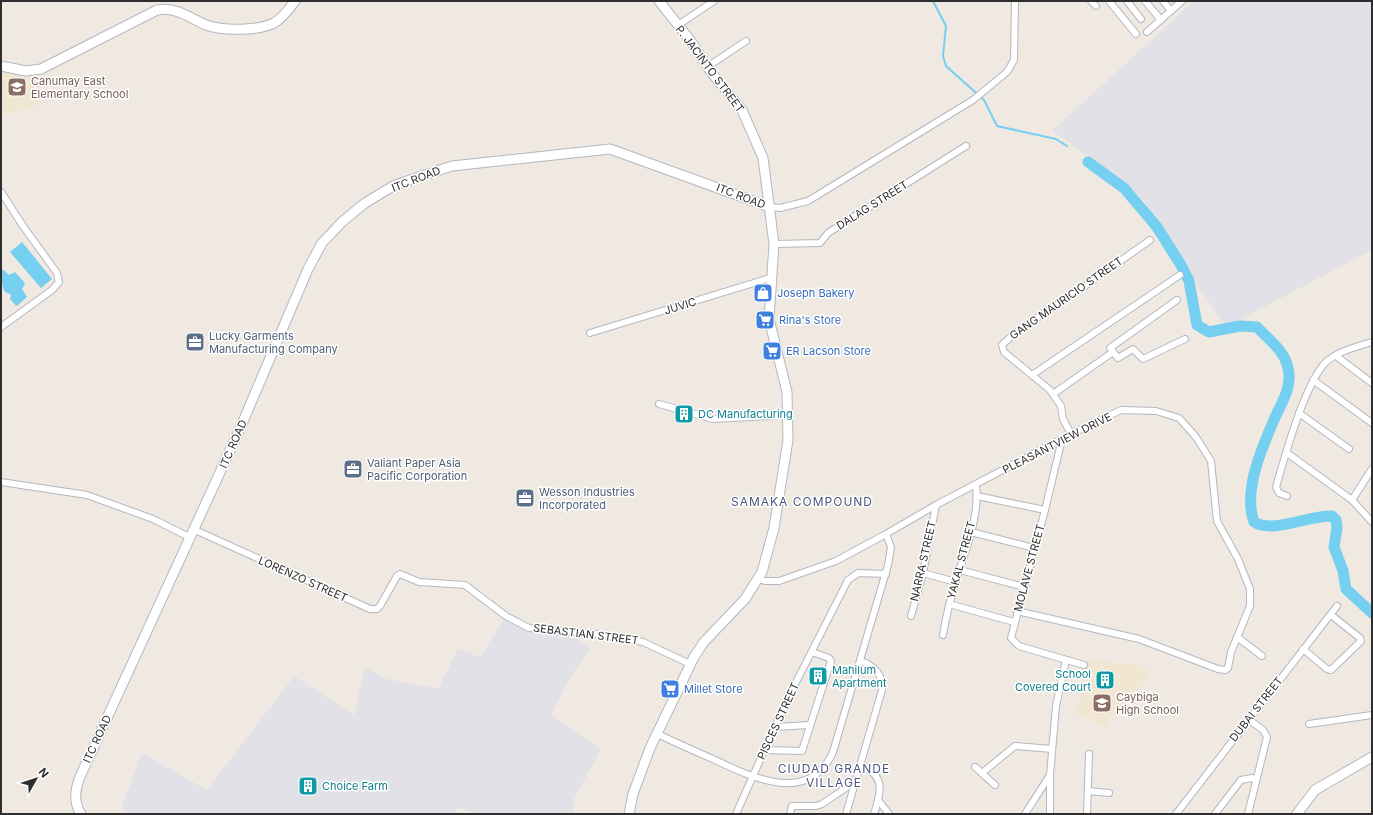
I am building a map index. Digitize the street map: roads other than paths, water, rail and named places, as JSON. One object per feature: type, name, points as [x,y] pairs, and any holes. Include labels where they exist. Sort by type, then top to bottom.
[{"type":"street","points":[[1,66],[26,71],[41,69],[157,10],[172,10],[206,24],[232,29],[265,25],[274,22],[286,13],[295,1]]},
{"type":"street","name":"P. JACINTO STREET","points":[[629,814],[637,781],[690,664],[704,642],[745,599],[759,579],[770,548],[780,497],[788,440],[787,392],[769,319],[770,278],[774,244],[770,207],[760,149],[742,110],[707,67],[690,40],[659,1]]},
{"type":"street","points":[[678,25],[714,1]]},
{"type":"street","name":"ITC ROAD","points":[[81,814],[76,798],[76,784],[193,534],[318,248],[342,221],[365,203],[395,184],[445,168],[610,149],[770,207],[780,208],[808,202],[972,100],[1007,72],[1014,60],[1015,1]]},
{"type":"street","points":[[1110,1],[1136,34]]},
{"type":"street","points":[[1127,1],[1141,19]]},
{"type":"street","points":[[1145,1],[1161,20]]},
{"type":"street","points":[[1164,1],[1171,11]]},
{"type":"street","points":[[1147,32],[1182,1]]},
{"type":"street","points":[[707,67],[746,41]]},
{"type":"street","name":"DALAG STREET","points":[[774,244],[820,243],[828,233],[966,146]]},
{"type":"street","points":[[1,192],[56,273],[59,282],[52,290],[1,327]]},
{"type":"street","name":"GANG MAURICIO STREET","points":[[1071,434],[1063,419],[1061,406],[1053,394],[1004,352],[1002,349],[1003,342],[1150,240]]},
{"type":"street","points":[[1032,375],[1180,275]]},
{"type":"street","name":"JUVIC","points":[[590,334],[770,278]]},
{"type":"street","points":[[1177,300],[1110,348],[1118,358],[1134,349],[1143,359],[1185,340]]},
{"type":"street","points":[[1287,496],[1279,493],[1276,487],[1300,413],[1314,380],[1326,363],[1342,351],[1372,342]]},
{"type":"street","points":[[1053,394],[1113,352]]},
{"type":"street","points":[[1336,356],[1372,383]]},
{"type":"street","points":[[1314,380],[1372,423]]},
{"type":"street","points":[[659,404],[713,419],[788,416]]},
{"type":"street","name":"PLEASANTVIEW DRIVE","points":[[759,579],[772,582],[786,579],[836,561],[936,505],[1071,434],[1121,410],[1138,409],[1156,411],[1179,418],[1196,437],[1211,461],[1217,521],[1238,559],[1250,589],[1250,606],[1237,637],[1228,668],[1225,670],[1218,669],[1139,640],[1017,611]]},
{"type":"street","points":[[1300,413],[1349,449]]},
{"type":"street","name":"MOLAVE STREET","points":[[1062,439],[1011,638],[1016,645],[1084,665]]},
{"type":"street","points":[[1287,453],[1352,500],[1372,522]]},
{"type":"street","points":[[1352,500],[1372,469]]},
{"type":"street","name":"LORENZO STREET","points":[[1,482],[87,495],[193,534],[370,609],[377,609],[380,606],[397,576]]},
{"type":"street","name":"YAKAL STREET","points":[[943,635],[949,604],[970,532],[977,496],[976,485]]},
{"type":"street","points":[[977,496],[1045,510]]},
{"type":"street","name":"NARRA STREET","points":[[911,616],[922,573],[936,505]]},
{"type":"street","points":[[970,532],[1034,548]]},
{"type":"street","points":[[657,734],[752,777],[779,783],[799,782],[817,776],[824,768],[833,752],[886,574],[891,551],[886,534]]},
{"type":"street","points":[[960,570],[1024,587]]},
{"type":"street","points":[[922,573],[956,582]]},
{"type":"street","name":"SEBASTIAN STREET","points":[[397,576],[401,574],[419,582],[465,585],[474,590],[506,616],[529,628],[597,634],[644,642],[690,664]]},
{"type":"street","name":"PISCES STREET","points":[[736,814],[775,727],[850,577],[858,574],[886,574]]},
{"type":"street","points":[[949,604],[1014,622]]},
{"type":"street","name":"DUBAI STREET","points":[[1176,814],[1248,719],[1337,606]]},
{"type":"street","points":[[1303,649],[1327,669],[1331,670],[1361,641],[1360,638],[1331,615]]},
{"type":"street","points":[[1237,637],[1262,656]]},
{"type":"street","points":[[764,750],[802,751],[830,661],[830,658],[812,652]]},
{"type":"street","points":[[1050,814],[1050,775],[1056,706],[1066,660]]},
{"type":"street","points":[[846,814],[880,699],[882,684],[878,671],[874,667],[861,661]]},
{"type":"street","points":[[1309,724],[1372,715]]},
{"type":"street","points":[[1248,719],[1267,734],[1248,814]]},
{"type":"street","points":[[775,727],[810,725]]},
{"type":"street","points":[[982,773],[1015,746],[1052,749]]},
{"type":"street","points":[[1087,814],[1089,754]]},
{"type":"street","points":[[1297,814],[1315,790],[1372,757]]},
{"type":"street","points":[[861,765],[872,772],[879,782],[880,787],[878,800],[874,814]]},
{"type":"street","points":[[975,767],[995,785]]},
{"type":"street","points":[[1025,814],[1050,775]]},
{"type":"street","points":[[1215,814],[1241,780],[1252,778],[1256,780]]},
{"type":"street","points":[[790,814],[792,806],[816,806],[831,799],[856,781]]},
{"type":"street","points":[[1088,791],[1109,793]]},
{"type":"street","points":[[878,800],[889,814]]},
{"type":"street","points":[[814,814],[816,806]]},
{"type":"water","points":[[22,242],[52,279],[41,288],[10,252]]},
{"type":"water","points":[[1,268],[9,275],[15,272],[25,283],[22,289],[27,297],[16,306],[10,299],[11,294],[5,291],[3,289],[3,285],[1,285]]},
{"type":"waterway","points":[[933,1],[946,26],[943,56],[946,66],[984,100],[997,126],[1056,139],[1067,146]]},
{"type":"waterway","points":[[1088,162],[1124,188],[1157,227],[1181,265],[1189,281],[1197,325],[1209,332],[1240,326],[1257,327],[1280,351],[1288,368],[1289,382],[1285,396],[1263,445],[1255,471],[1251,498],[1251,510],[1254,522],[1271,526],[1323,516],[1332,516],[1336,520],[1337,528],[1334,547],[1343,571],[1346,589],[1372,613]]},
{"type":"place","name":"Canumay East Elementary School","points":[[17,87]]},
{"type":"place","name":"Joseph Bakery","points":[[763,293]]},
{"type":"place","name":"Rina's Store","points":[[765,320]]},
{"type":"place","name":"Lucky Garments Manufacturing Company","points":[[195,342]]},
{"type":"place","name":"ER Lacson Store","points":[[772,351]]},
{"type":"place","name":"DC Manufacturing","points":[[684,414]]},
{"type":"place","name":"Valiant Paper Asia Pacific Corporation","points":[[353,469]]},
{"type":"place","name":"Wesson Industries Incorporated","points":[[525,498]]},
{"type":"place","name":"Mahilum Apartment","points":[[818,676]]},
{"type":"place","name":"School Covered Court","points":[[1105,680]]},
{"type":"place","name":"Millet Store","points":[[670,689]]},
{"type":"place","name":"Caybiga High School","points":[[1102,703]]},
{"type":"place","name":"Choice Farm","points":[[308,786]]},
{"type":"district","name":"SAMAKA COMPOUND","points":[[802,502]]},
{"type":"district","name":"CIUDAD GRANDE VILLAGE","points":[[834,776]]}]
